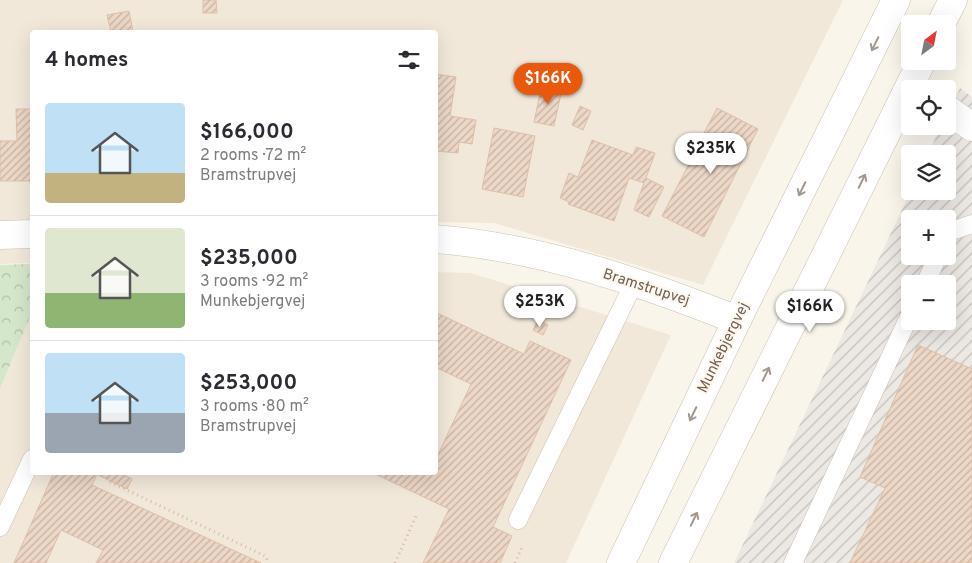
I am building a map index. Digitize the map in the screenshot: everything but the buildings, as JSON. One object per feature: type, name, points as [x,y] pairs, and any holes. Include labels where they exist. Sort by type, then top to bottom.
[{"type":"street","name":"Munkebjergvej","points":[[621,563],[737,320],[896,0]]},
{"type":"street","points":[[946,15],[953,0]]},
{"type":"street","points":[[673,563],[917,78]]},
{"type":"street","points":[[956,116],[972,127]]},
{"type":"street","points":[[0,235],[30,234]]},
{"type":"street","name":"Bramstrupvej","points":[[438,239],[469,242],[551,258],[677,296],[737,320]]},
{"type":"lane","points":[[956,230],[972,224]]},
{"type":"lane","points":[[518,520],[634,283]]},
{"type":"lane","points":[[793,563],[903,330]]},
{"type":"lane","points":[[0,527],[30,463]]},
{"type":"path","points":[[110,482],[265,556],[269,563]]},
{"type":"path","points":[[395,563],[416,516]]},
{"type":"shaded area","points":[[0,0],[843,0],[703,285],[494,223],[438,222],[438,30],[30,30],[30,263],[0,264]]},
{"type":"shaded area","points":[[960,88],[972,97],[972,563],[734,563],[901,212],[901,265],[956,265],[956,210],[902,210],[907,200],[956,200],[956,145],[932,145],[937,135],[956,135],[956,97]]},
{"type":"shaded area","points":[[438,272],[471,273],[671,335],[566,563],[0,563],[0,389],[30,317],[30,475],[438,475]]},
{"type":"green space","points":[[30,264],[30,317],[0,389],[0,265]]}]
